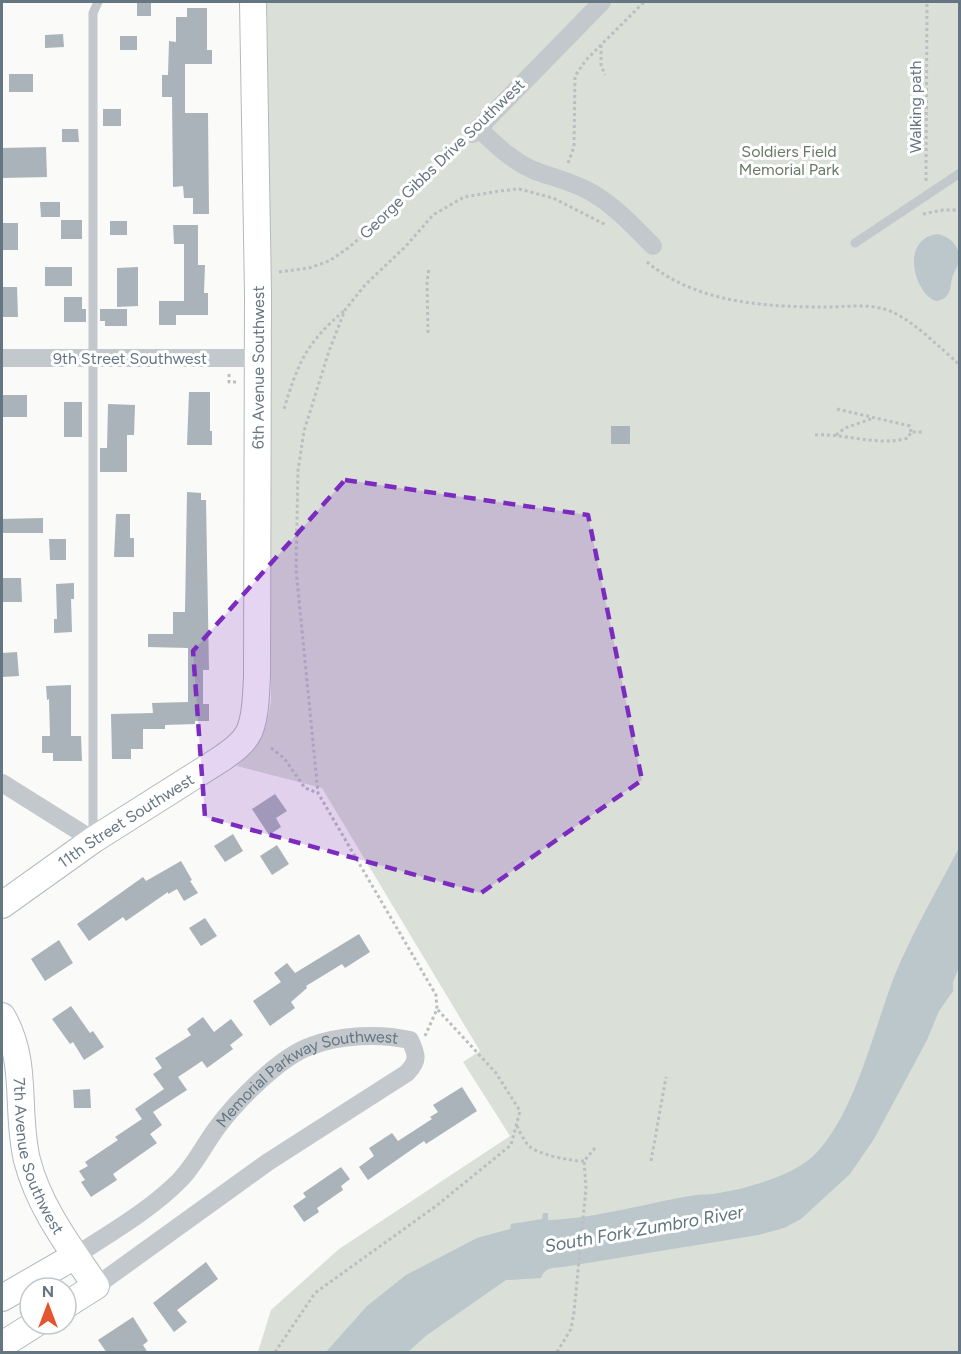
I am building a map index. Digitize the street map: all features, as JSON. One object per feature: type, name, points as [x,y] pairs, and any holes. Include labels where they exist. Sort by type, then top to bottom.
[{"type":"street","name":"6th Avenue Southwest","points":[[248,733],[256,703],[257,676],[258,358],[253,2]]},
{"type":"street","name":"George Gibbs Drive Southwest","points":[[476,131],[602,2]]},
{"type":"street","points":[[476,131],[515,160],[593,193],[605,201],[653,246]]},
{"type":"street","name":"9th Street Southwest","points":[[2,358],[258,358]]},
{"type":"street","name":"11th Street Southwest","points":[[2,905],[93,840],[221,759],[238,746],[248,733]]},
{"type":"street","points":[[2,783],[93,840]]},
{"type":"street","name":"7th Avenue Southwest","points":[[2,1016],[18,1057],[21,1122],[30,1168],[44,1204],[96,1286]]},
{"type":"street","name":"Memorial Parkway Southwest","points":[[2,1298],[75,1256],[159,1199],[189,1171],[214,1131],[236,1104],[296,1053],[310,1046],[353,1038],[393,1036],[410,1040],[417,1054],[414,1065],[407,1073],[268,1162],[78,1297]]},
{"type":"street","points":[[2,1346],[18,1335]]},
{"type":"lane","points":[[93,840],[93,13],[98,2]]},
{"type":"lane","points":[[855,243],[960,173]]},
{"type":"path","points":[[553,198],[574,147],[575,76],[579,68],[644,2]]},
{"type":"path","name":"Walking path","points":[[926,213],[927,2]]},
{"type":"path","points":[[601,45],[601,64],[605,75]]},
{"type":"path","name":"George Gibbs Drive Southwest","points":[[257,273],[309,268],[328,261],[348,248],[383,219],[476,131]]},
{"type":"path","points":[[284,409],[296,369],[309,347],[345,310],[365,285],[406,246],[433,216],[464,197],[499,190],[519,189],[553,198],[584,213]]},
{"type":"path","points":[[919,216],[926,213],[960,210]]},
{"type":"path","points":[[428,333],[429,268]]},
{"type":"path","points":[[666,275],[701,292],[729,300],[784,306],[874,307],[891,311],[923,333],[960,365]]},
{"type":"path","points":[[345,310],[328,351],[304,431],[298,470],[296,569],[318,793],[436,996],[437,1009],[417,1054]]},
{"type":"path","points":[[815,435],[886,441],[908,438],[911,432],[910,426],[903,423],[837,409]]},
{"type":"path","points":[[835,436],[845,428],[873,418]]},
{"type":"path","points":[[911,432],[923,432]]},
{"type":"path","points":[[271,748],[285,758],[305,788],[318,793]]},
{"type":"path","points":[[275,1353],[315,1293],[436,1206],[511,1145],[520,1111],[495,1073],[437,1009]]},
{"type":"path","points":[[651,1161],[666,1077]]},
{"type":"path","points":[[517,1126],[528,1145],[536,1150],[574,1161],[584,1161]]},
{"type":"path","points":[[557,1353],[571,1329],[586,1188],[584,1161],[595,1148]]},
{"type":"highlighted area","points":[[345,480],[588,515],[642,780],[481,893],[205,817],[193,651]]},
{"type":"green space","name":"Soldiers Field Memorial Park","points":[[267,2],[959,2],[959,1352],[258,1352],[271,1310],[339,1249],[510,1136],[463,1062],[480,1051],[322,788],[237,766],[261,736],[271,700]]},
{"type":"water","points":[[937,234],[954,243],[958,251],[959,263],[953,275],[950,291],[946,297],[937,301],[929,297],[917,280],[914,257],[918,246],[925,238]]},
{"type":"water","name":"South Fork Zumbro River","points":[[959,848],[960,965],[953,982],[953,991],[939,1011],[927,1040],[874,1139],[850,1174],[801,1219],[784,1228],[758,1235],[553,1268],[547,1270],[541,1278],[506,1280],[427,1335],[408,1352],[326,1352],[367,1306],[406,1275],[477,1238],[510,1229],[511,1224],[542,1219],[543,1213],[548,1213],[548,1220],[567,1219],[696,1195],[730,1191],[780,1176],[811,1158],[826,1142],[850,1098],[894,977]]},
{"type":"building","points":[[137,2],[151,2],[151,16],[137,16]]},
{"type":"building","points":[[187,8],[207,8],[207,50],[212,50],[212,64],[185,64],[185,113],[208,113],[209,214],[193,214],[193,198],[184,198],[183,186],[173,187],[172,97],[162,97],[162,75],[168,75],[169,41],[176,42],[176,17],[187,17]]},
{"type":"building","points":[[63,34],[64,47],[45,48],[45,35]]},
{"type":"building","points":[[120,36],[137,36],[137,50],[120,50]]},
{"type":"building","points":[[9,74],[33,74],[33,92],[9,92]]},
{"type":"building","points":[[103,109],[121,109],[121,126],[103,126]]},
{"type":"building","points":[[62,129],[78,129],[79,142],[62,142]]},
{"type":"building","points":[[46,147],[47,177],[2,178],[2,148]]},
{"type":"building","points":[[40,202],[60,202],[60,217],[41,217]]},
{"type":"building","points":[[61,220],[82,220],[82,239],[61,239]]},
{"type":"building","points":[[110,221],[127,221],[127,235],[110,235]]},
{"type":"building","points":[[2,223],[18,223],[18,250],[2,250]]},
{"type":"building","points":[[173,225],[198,225],[198,265],[205,265],[204,293],[208,293],[208,315],[176,315],[176,325],[159,325],[159,301],[184,301],[184,244],[174,244]]},
{"type":"building","points":[[45,267],[72,267],[72,286],[45,286]]},
{"type":"building","points":[[138,267],[138,306],[117,307],[117,268]]},
{"type":"building","points":[[2,287],[17,287],[18,317],[2,317]]},
{"type":"building","points":[[64,297],[82,297],[82,309],[86,309],[86,322],[64,322]]},
{"type":"building","points":[[100,309],[127,309],[127,326],[105,326],[105,321],[100,321]]},
{"type":"building","points":[[189,392],[210,392],[212,445],[187,445]]},
{"type":"building","points":[[2,395],[27,395],[27,417],[2,417]]},
{"type":"building","points":[[64,402],[82,402],[82,437],[64,437]]},
{"type":"building","points":[[108,404],[135,405],[134,435],[127,435],[127,472],[100,472],[100,448],[107,448]]},
{"type":"building","points":[[611,426],[630,426],[630,444],[611,444]]},
{"type":"building","points":[[187,492],[201,493],[201,500],[206,500],[209,670],[203,670],[203,704],[209,704],[209,721],[165,725],[165,729],[143,729],[143,749],[131,749],[131,759],[112,759],[111,714],[153,713],[152,703],[188,702],[188,648],[148,647],[148,634],[173,634],[173,612],[185,612]]},
{"type":"building","points":[[116,514],[130,514],[130,538],[134,538],[134,557],[114,557]]},
{"type":"building","points":[[43,518],[43,533],[2,533],[2,519]]},
{"type":"building","points":[[49,539],[66,539],[66,560],[50,560]]},
{"type":"building","points":[[2,578],[21,578],[22,602],[2,602]]},
{"type":"building","points":[[74,583],[74,599],[71,599],[72,632],[54,633],[54,619],[57,619],[56,584]]},
{"type":"building","points":[[17,652],[19,676],[2,677],[2,653]]},
{"type":"building","points":[[71,685],[71,736],[81,736],[82,761],[53,761],[53,753],[42,753],[42,736],[50,736],[49,699],[47,700],[46,686]]},
{"type":"building","points":[[275,794],[287,811],[276,818],[281,827],[269,835],[252,809]]},
{"type":"building","points":[[233,834],[243,851],[225,862],[214,846]]},
{"type":"building","points":[[277,845],[289,864],[272,875],[260,856]]},
{"type":"building","points":[[181,861],[198,893],[184,901],[177,889],[168,894],[168,892],[126,921],[123,917],[89,941],[77,924],[143,877],[146,881]]},
{"type":"building","points":[[205,918],[217,936],[201,946],[189,928]]},
{"type":"building","points":[[359,934],[370,952],[345,968],[342,964],[306,986],[307,988],[291,1002],[295,1008],[270,1026],[253,1001],[281,982],[274,973],[287,963],[295,973]]},
{"type":"building","points":[[59,940],[73,963],[45,981],[31,959]]},
{"type":"building","points":[[71,1006],[90,1033],[93,1031],[104,1047],[84,1060],[73,1042],[70,1044],[52,1019]]},
{"type":"building","points":[[203,1017],[214,1032],[231,1019],[243,1035],[230,1045],[233,1049],[207,1068],[202,1061],[178,1077],[187,1090],[153,1112],[162,1125],[150,1134],[157,1143],[113,1174],[117,1180],[91,1197],[81,1182],[85,1180],[79,1171],[88,1166],[85,1162],[118,1140],[115,1137],[142,1119],[135,1109],[164,1089],[153,1074],[162,1068],[155,1058],[191,1035],[187,1029]]},
{"type":"building","points":[[462,1087],[477,1111],[426,1144],[424,1141],[368,1180],[359,1167],[374,1156],[369,1148],[392,1133],[398,1141],[432,1119],[430,1117],[438,1112],[433,1105]]},
{"type":"building","points":[[90,1089],[91,1108],[74,1108],[73,1090]]},
{"type":"building","points":[[341,1167],[350,1179],[341,1186],[343,1190],[317,1208],[319,1212],[304,1222],[293,1206],[306,1197],[303,1193]]},
{"type":"building","points":[[206,1262],[218,1279],[177,1310],[187,1322],[174,1332],[153,1303]]},
{"type":"building","points":[[133,1317],[148,1341],[143,1345],[148,1353],[107,1353],[98,1340]]}]
